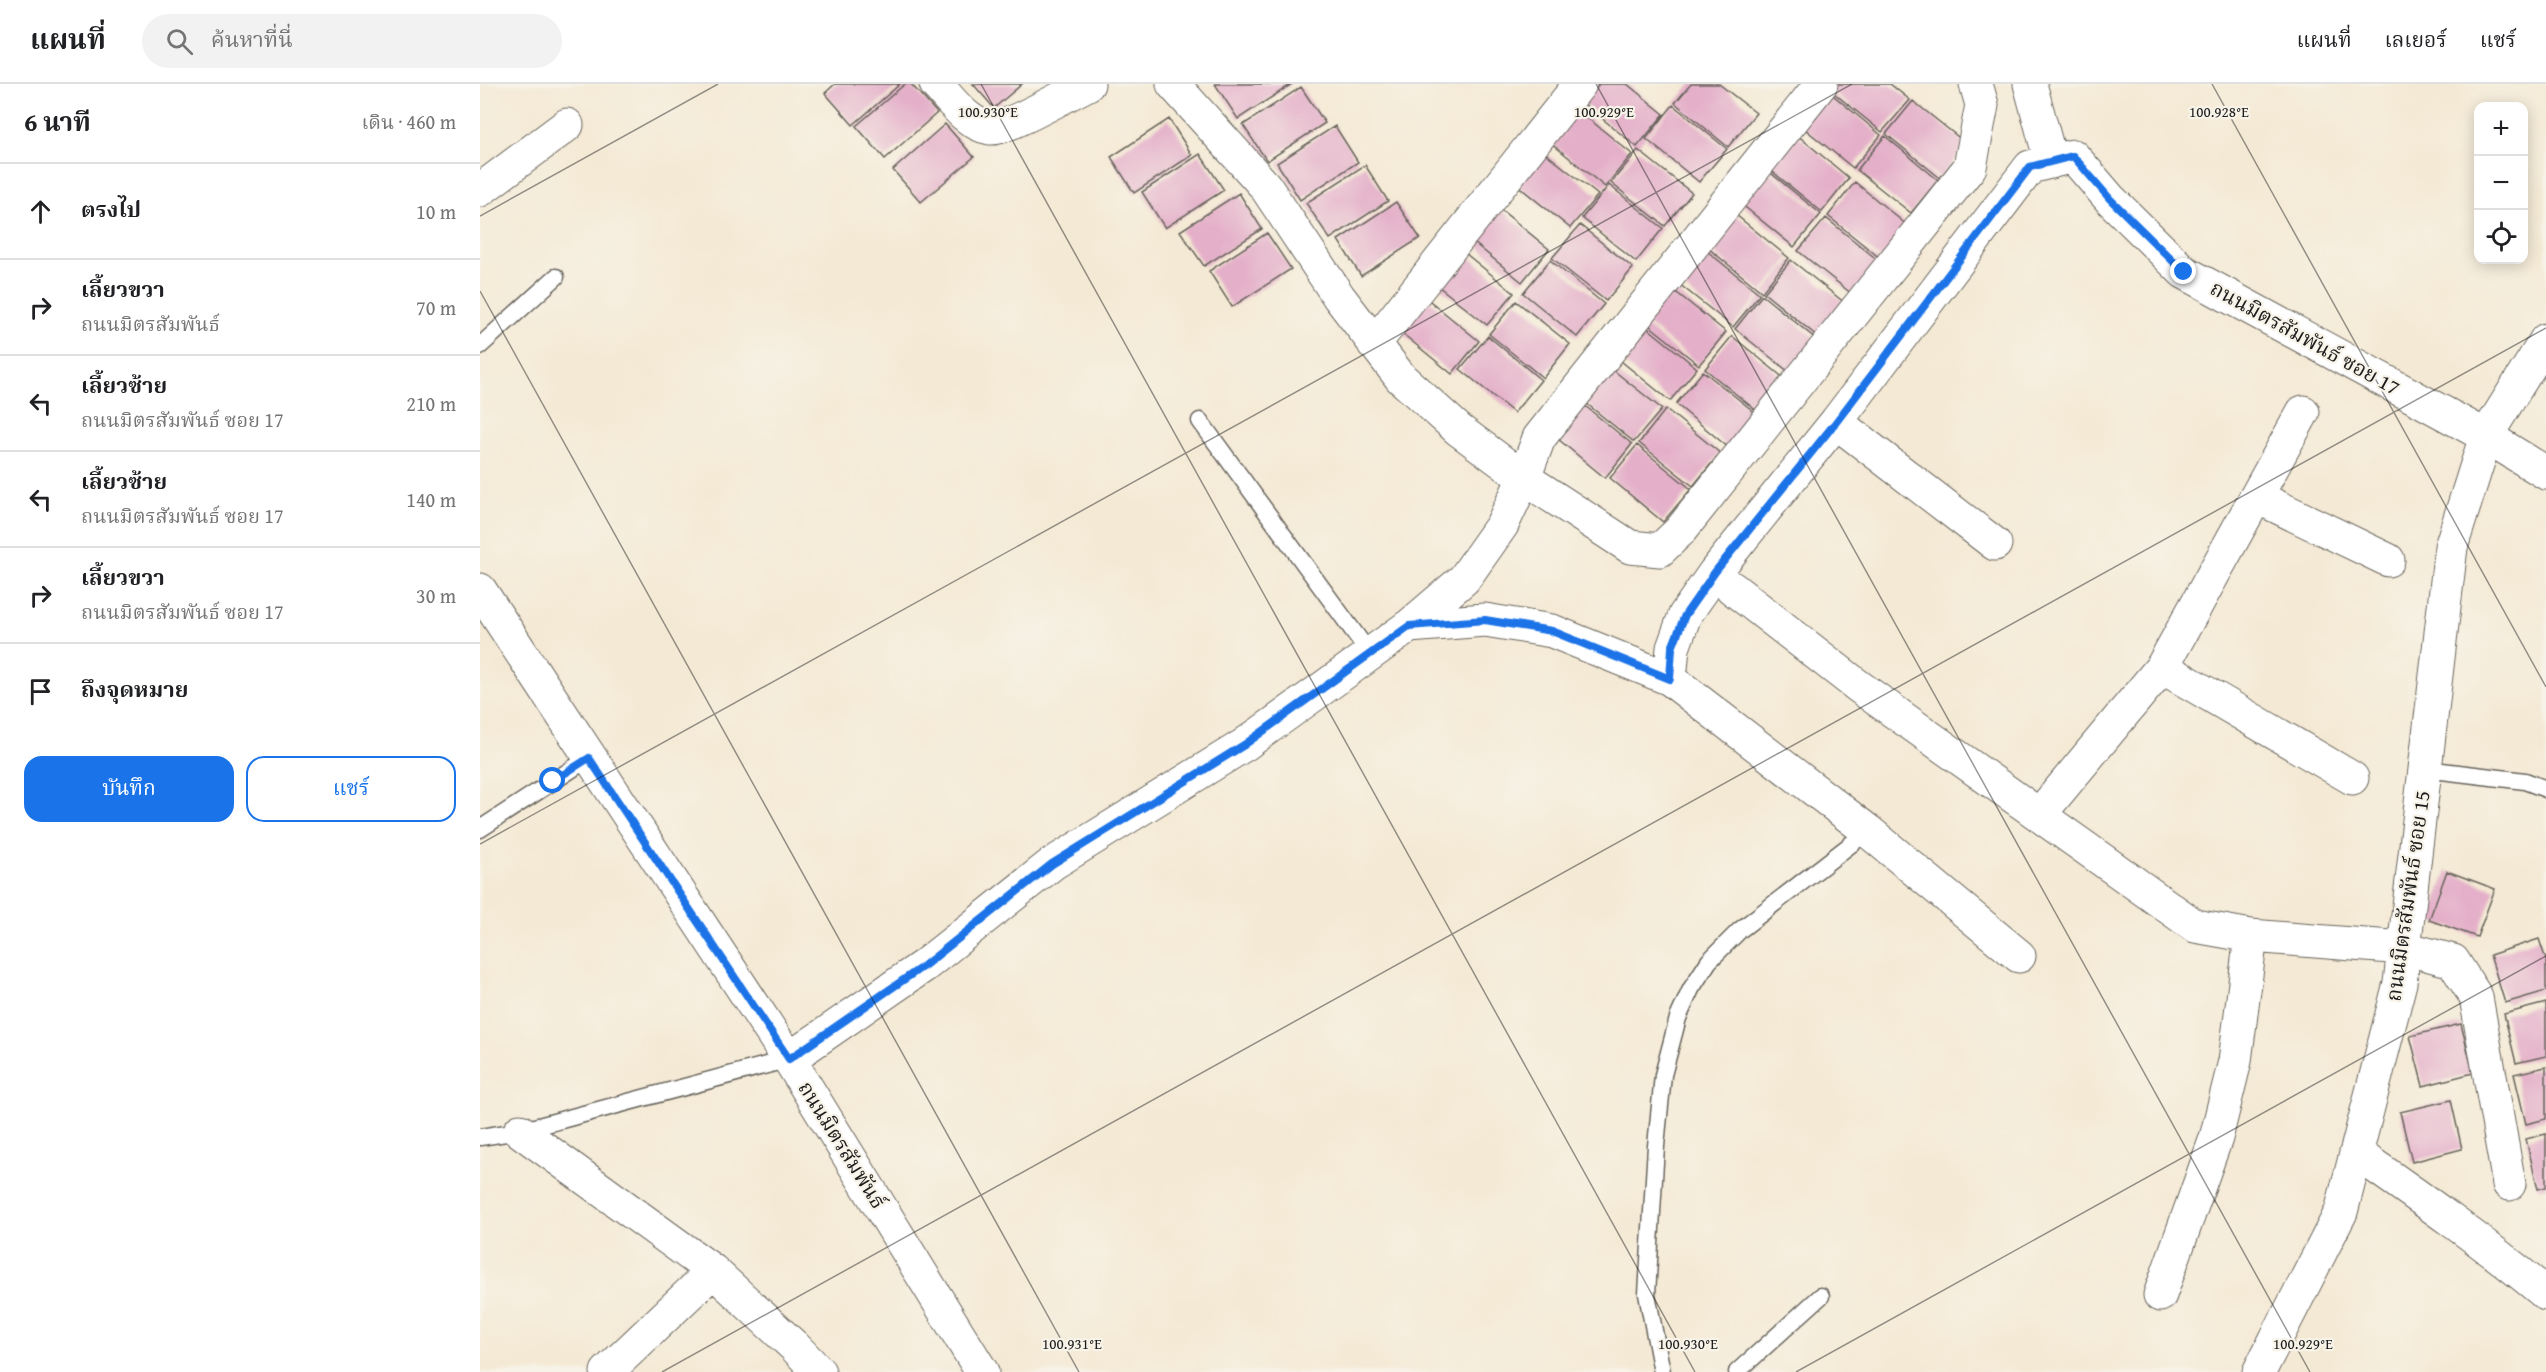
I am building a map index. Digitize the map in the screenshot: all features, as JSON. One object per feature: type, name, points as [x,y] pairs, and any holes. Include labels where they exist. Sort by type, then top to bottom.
[{"type":"street","points":[[936,84],[974,122],[992,129],[1011,123],[1088,84]]},
{"type":"street","points":[[1173,84],[1265,186],[1339,297],[1401,378],[1459,430],[1524,478],[1630,547],[1660,550],[1680,531],[1970,167],[1982,105],[1976,84]]},
{"type":"street","points":[[1374,344],[1580,84]]},
{"type":"street","points":[[789,1059],[925,965],[1052,864],[1244,745],[1409,626],[1464,579],[1502,525],[1524,478],[1539,438],[1821,84]]},
{"type":"street","points":[[2030,84],[2051,162]]},
{"type":"street","points":[[480,190],[567,125]]},
{"type":"street","name":"ถนนมิตรสัมพันธ์ ซอย 17","points":[[1670,679],[1672,648],[1685,615],[1715,572],[1836,422],[2030,167],[2073,156],[2110,199],[2184,272],[2486,436],[2546,473]]},
{"type":"street","name":"ถนนมิตรสัมพันธ์ ซอย 15","points":[[2259,1372],[2341,1212],[2400,983],[2451,547],[2486,436],[2546,339]]},
{"type":"street","points":[[2040,814],[2162,667],[2303,412]]},
{"type":"street","points":[[1836,422],[1995,544]]},
{"type":"street","points":[[2258,497],[2388,560]]},
{"type":"street","points":[[1732,588],[1858,686],[2195,926],[2251,936],[2404,948],[2453,961],[2476,997],[2509,1184]]},
{"type":"street","name":"ถนนมิตรสัมพันธ์","points":[[480,590],[789,1059],[982,1372]]},
{"type":"street","points":[[1409,626],[1485,620],[1552,631],[1670,679],[1868,831],[2019,956]]},
{"type":"street","points":[[2162,667],[2352,778]]},
{"type":"street","points":[[2160,1295],[2216,1138],[2235,1061],[2251,936]]},
{"type":"street","points":[[520,1131],[713,1271],[819,1372]]},
{"type":"street","points":[[2356,1153],[2438,1209],[2546,1294]]},
{"type":"street","points":[[607,1372],[713,1271]]},
{"type":"lane","points":[[480,346],[556,277]]},
{"type":"lane","points":[[1200,421],[1370,654]]},
{"type":"lane","points":[[480,829],[589,758]]},
{"type":"lane","points":[[2425,769],[2525,781],[2546,789]]},
{"type":"lane","points":[[1662,1372],[1647,1294],[1662,1087],[1678,1018],[1691,989],[1717,953],[1749,923],[1868,831]]},
{"type":"lane","points":[[480,1137],[520,1131],[789,1059]]},
{"type":"lane","points":[[1737,1372],[1821,1296]]},
{"type":"building","points":[[835,84],[900,84],[853,125],[825,93]]},
{"type":"building","points":[[905,84],[911,84],[937,113],[885,159],[856,126]]},
{"type":"building","points":[[973,84],[1022,84],[994,108]]},
{"type":"building","points":[[1215,84],[1292,84],[1238,119]]},
{"type":"building","points":[[1599,84],[1627,84],[1664,114],[1637,147],[1583,103]]},
{"type":"building","points":[[1691,84],[1719,84],[1756,113],[1728,147],[1675,103]]},
{"type":"building","points":[[1833,84],[1890,84],[1910,100],[1882,132],[1829,89]]},
{"type":"building","points":[[1301,87],[1325,123],[1267,161],[1243,125]]},
{"type":"building","points":[[1828,91],[1881,135],[1853,168],[1800,125]]},
{"type":"building","points":[[1913,101],[1967,144],[1940,178],[1886,134]]},
{"type":"building","points":[[1673,105],[1727,149],[1699,182],[1646,139]]},
{"type":"building","points":[[1578,110],[1632,154],[1605,187],[1551,143]]},
{"type":"building","points":[[1169,119],[1192,155],[1134,193],[1111,157]]},
{"type":"building","points":[[945,124],[974,157],[921,202],[893,170]]},
{"type":"building","points":[[1335,126],[1358,162],[1300,200],[1277,163]]},
{"type":"building","points":[[1796,134],[1849,178],[1822,212],[1768,168]]},
{"type":"building","points":[[1885,136],[1938,180],[1911,213],[1857,170]]},
{"type":"building","points":[[1638,150],[1692,193],[1665,226],[1611,183]]},
{"type":"building","points":[[1544,152],[1598,195],[1570,228],[1517,185]]},
{"type":"building","points":[[1200,154],[1224,190],[1165,228],[1142,192]]},
{"type":"building","points":[[1365,165],[1388,201],[1330,239],[1306,203]]},
{"type":"building","points":[[1767,170],[1821,214],[1794,247],[1740,203]]},
{"type":"building","points":[[1855,182],[1908,226],[1881,259],[1828,216]]},
{"type":"building","points":[[1609,185],[1663,228],[1636,262],[1582,218]]},
{"type":"building","points":[[1239,193],[1262,229],[1204,266],[1180,231]]},
{"type":"building","points":[[1396,202],[1420,238],[1361,276],[1338,240]]},
{"type":"building","points":[[1495,205],[1549,249],[1522,282],[1468,238]]},
{"type":"building","points":[[1736,215],[1789,258],[1762,292],[1708,248]]},
{"type":"building","points":[[1826,218],[1879,261],[1852,294],[1798,251]]},
{"type":"building","points":[[1580,225],[1633,268],[1606,301],[1552,258]]},
{"type":"building","points":[[1267,233],[1291,269],[1232,307],[1209,271]]},
{"type":"building","points":[[1460,249],[1514,293],[1487,325],[1433,282]]},
{"type":"building","points":[[1707,251],[1760,294],[1733,327],[1679,284]]},
{"type":"building","points":[[1550,260],[1604,304],[1577,337],[1523,293]]},
{"type":"building","points":[[1791,260],[1845,303],[1817,336],[1764,293]]},
{"type":"building","points":[[1672,289],[1726,332],[1699,365],[1645,322]]},
{"type":"building","points":[[1762,295],[1816,339],[1789,372],[1735,329]]},
{"type":"building","points":[[1425,297],[1479,341],[1452,374],[1398,330]]},
{"type":"building","points":[[1516,301],[1570,344],[1543,378],[1489,334]]},
{"type":"building","points":[[1644,325],[1697,368],[1670,401],[1616,357]]},
{"type":"building","points":[[1488,336],[1541,380],[1514,413],[1460,369]]},
{"type":"building","points":[[1732,336],[1785,379],[1758,412],[1705,369]]},
{"type":"building","points":[[1608,366],[1662,409],[1634,442],[1581,399]]},
{"type":"building","points":[[1703,371],[1757,414],[1729,448],[1676,404]]},
{"type":"building","points":[[1579,401],[1632,444],[1605,478],[1552,434]]},
{"type":"building","points":[[1666,409],[1720,453],[1693,486],[1639,443]]},
{"type":"building","points":[[1637,445],[1691,489],[1663,522],[1610,478]]},
{"type":"building","points":[[2447,871],[2495,889],[2477,937],[2429,920]]},
{"type":"building","points":[[2539,939],[2546,960],[2546,991],[2505,1003],[2490,955]]},
{"type":"building","points":[[2546,1003],[2546,1056],[2516,1063],[2504,1014]]},
{"type":"building","points":[[2461,1024],[2473,1073],[2423,1086],[2410,1036]]},
{"type":"building","points":[[2546,1067],[2546,1119],[2526,1124],[2514,1074]]},
{"type":"building","points":[[2451,1100],[2462,1149],[2412,1162],[2400,1112]]},
{"type":"building","points":[[2546,1134],[2546,1187],[2538,1189],[2526,1139]]},
{"type":"route","points":[[553,781],[589,758],[789,1059],[925,965],[1052,864],[1244,745],[1409,626],[1485,620],[1552,631],[1670,679],[1672,648],[1685,615],[1715,572],[1836,422],[2030,167],[2073,156],[2110,199],[2184,272]]}]
